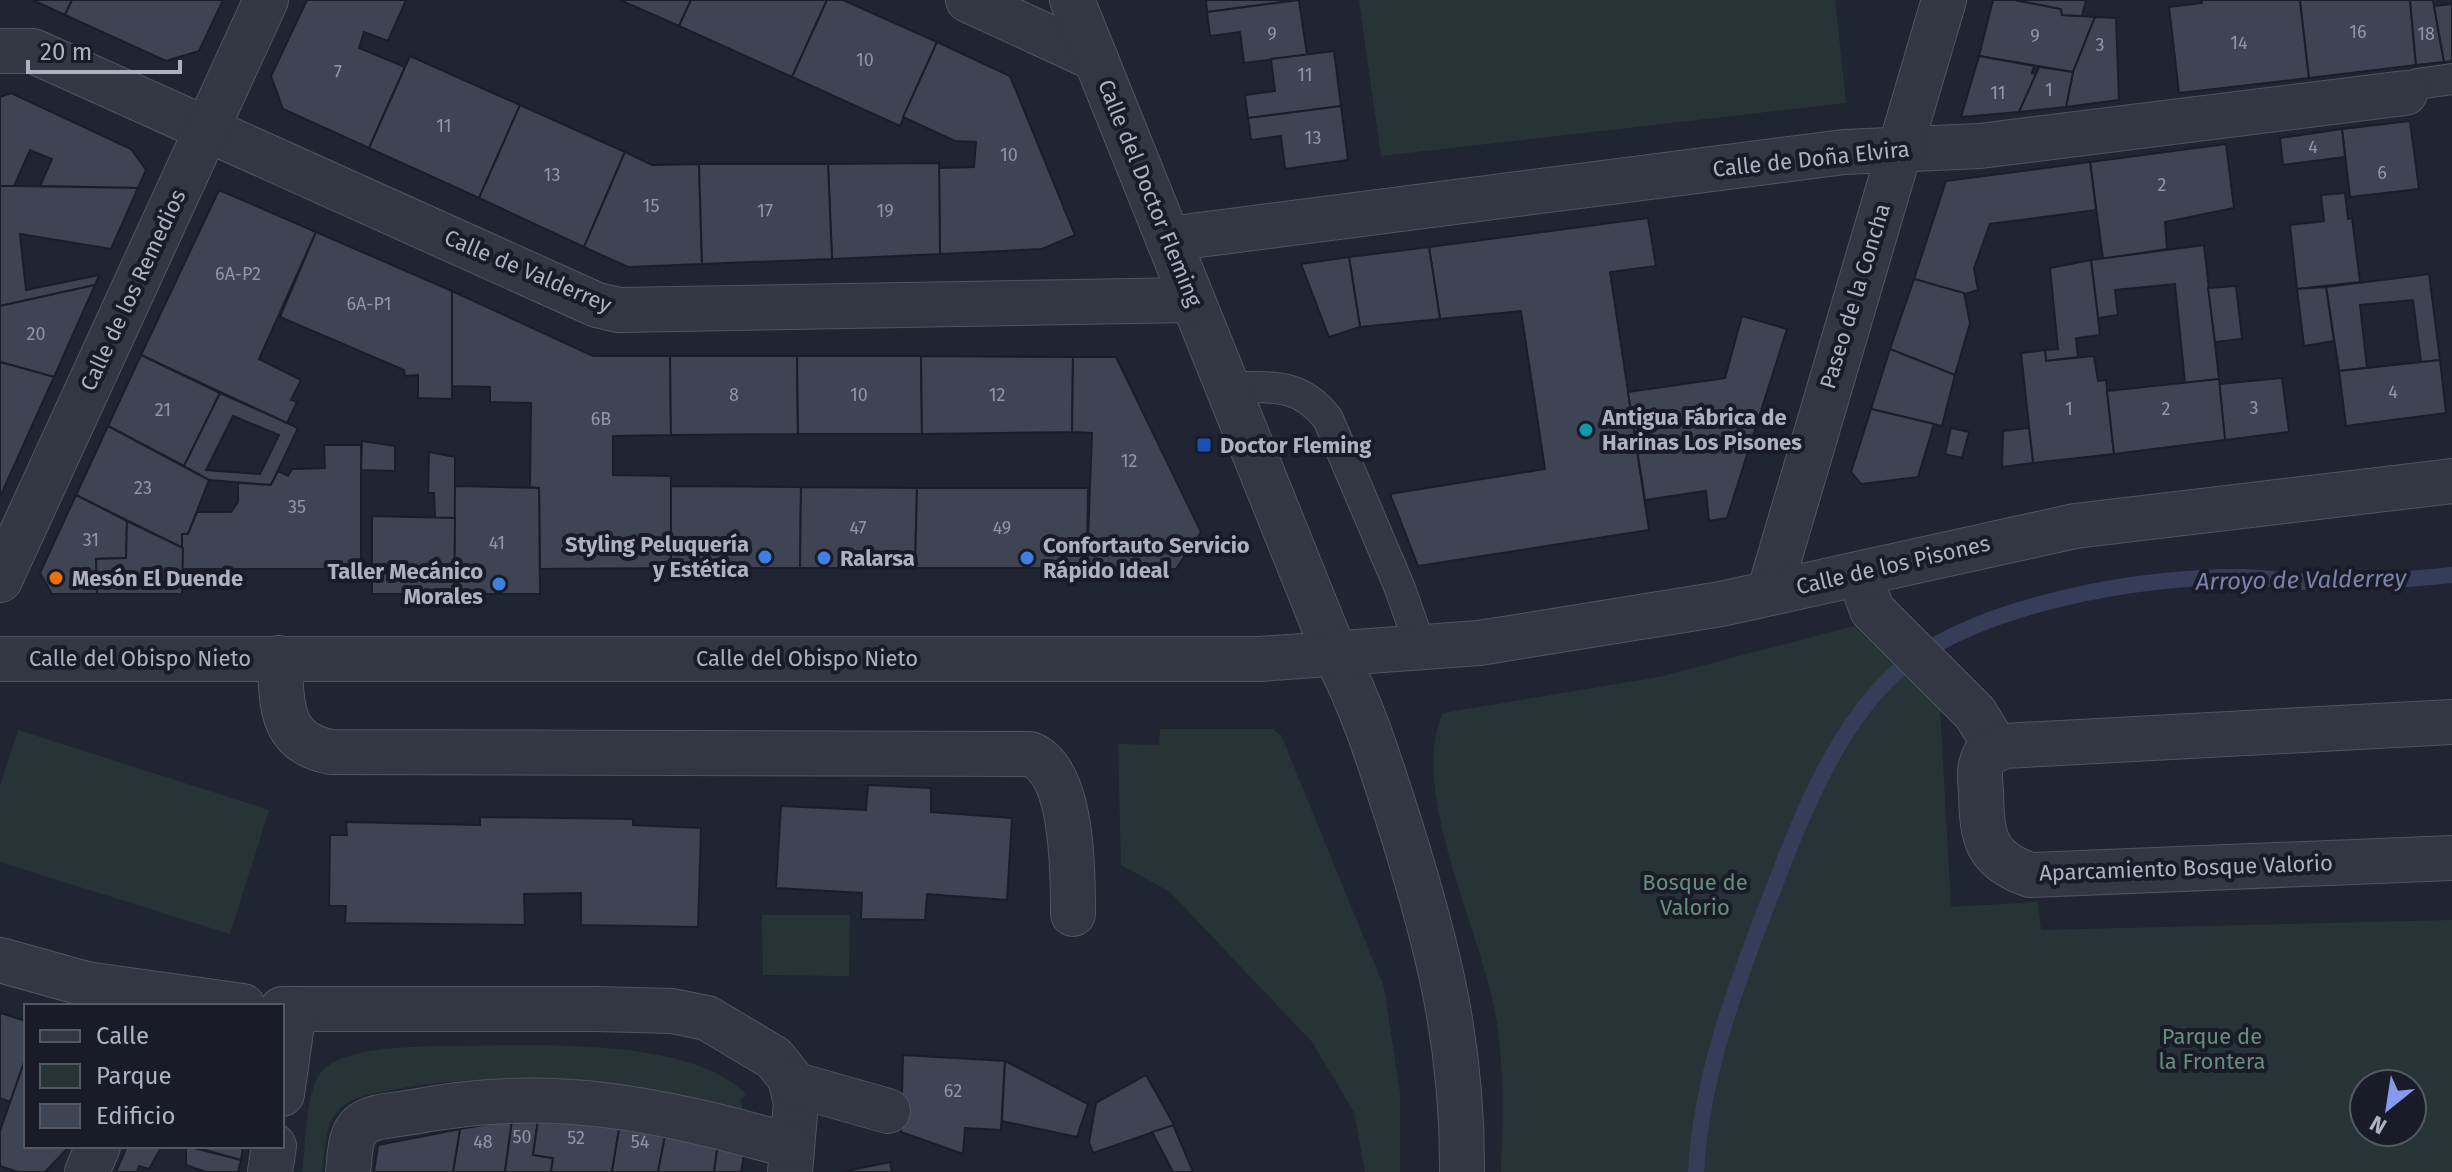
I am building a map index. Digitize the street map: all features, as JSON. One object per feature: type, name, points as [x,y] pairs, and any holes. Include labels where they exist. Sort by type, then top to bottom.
[{"type":"street","name":"Calle de los Remedios","points":[[0,580],[266,0]]},
{"type":"street","points":[[968,0],[1096,59]]},
{"type":"street","name":"Calle del Doctor Fleming","points":[[1072,0],[1335,654],[1367,722],[1439,955],[1455,1036],[1462,1172]]},
{"type":"street","name":"Paseo de la Concha","points":[[1769,593],[1944,0]]},
{"type":"street","name":"Calle de Valderrey","points":[[0,51],[21,48],[33,51],[597,305],[619,310],[1192,300]]},
{"type":"street","name":"Calle de Doña Elvira","points":[[1168,239],[1844,152],[1980,146],[2405,93]]},
{"type":"street","name":"Calle de los Pisones","points":[[1335,654],[1498,640],[1769,593],[2004,539],[2112,520],[2452,481]]},
{"type":"street","points":[[1859,574],[1862,590],[1878,617],[1975,713],[1996,747],[2452,722]]},
{"type":"street","name":"Calle del Obispo Nieto","points":[[0,659],[1260,659],[1335,654]]},
{"type":"street","name":"Calle del Obispo Nieto","points":[[279,658],[284,707],[290,729],[306,745],[331,752],[1030,754],[1047,764],[1071,833],[1073,914]]},
{"type":"street","name":"Aparcamiento Bosque Valorio","points":[[1996,747],[1985,755],[1980,768],[1982,829],[1998,858],[2030,875],[2452,858]]},
{"type":"street","points":[[0,960],[154,1001],[207,1004]]},
{"type":"street","points":[[284,1066],[288,1010],[597,1009],[689,1013],[721,1024],[774,1058],[793,1084],[796,1103],[790,1159],[626,1105],[561,1100],[458,1105],[361,1125],[354,1135],[348,1172]]},
{"type":"street","points":[[793,1084],[888,1111]]},
{"type":"street","points":[[87,1172],[97,1148]]},
{"type":"street","points":[[270,1172],[274,1148]]},
{"type":"lane","name":"Calle de Doña Elvira","points":[[2405,93],[2417,84],[2452,79]]},
{"type":"lane","points":[[1227,387],[1288,389],[1315,403],[1340,447],[1399,586],[1421,648]]},
{"type":"green space","points":[[1359,0],[1835,0],[1846,103],[1381,156]]},
{"type":"green space","name":"Bosque de Valorio","points":[[1854,626],[1940,708],[1951,907],[2038,902],[2041,930],[2452,920],[2452,1172],[1501,1172],[1502,1087],[1497,1023],[1485,970],[1449,855],[1434,778],[1435,743],[1443,713],[1659,677]]},
{"type":"green space","points":[[1160,729],[1273,729],[1281,735],[1384,987],[1400,1093],[1400,1172],[1365,1172],[1354,1112],[1312,1042],[1170,892],[1121,865],[1118,744],[1159,745]]},
{"type":"green space","points":[[18,730],[269,810],[230,934],[0,862],[0,786]]},
{"type":"green space","points":[[762,915],[850,915],[849,976],[763,975]]},
{"type":"green space","points":[[433,1046],[596,1047],[680,1060],[716,1073],[744,1092],[746,1095],[740,1099],[744,1113],[569,1084],[482,1080],[438,1083],[354,1099],[332,1119],[322,1172],[302,1172],[310,1101],[317,1079],[325,1068],[369,1051]]},
{"type":"building","points":[[33,0],[72,0],[65,15]]},
{"type":"building","points":[[72,0],[223,0],[199,51],[166,61],[65,15]]},
{"type":"building","points":[[307,0],[406,0],[388,41],[364,32],[359,48],[405,67],[369,148],[283,109],[271,76]]},
{"type":"building","points":[[620,0],[691,0],[679,26]]},
{"type":"building","points":[[691,0],[827,0],[792,77],[679,26]]},
{"type":"building","points":[[827,0],[843,0],[937,42],[900,126],[792,77]]},
{"type":"building","points":[[1206,0],[1299,0],[1207,12]]},
{"type":"building","points":[[1299,0],[1307,55],[1244,63],[1240,32],[1210,36],[1207,12]]},
{"type":"building","points":[[1993,0],[2015,0],[2061,9],[2062,15],[2095,17],[2073,72],[1979,56]]},
{"type":"building","points":[[2015,0],[2086,0],[2082,16],[2062,15],[2061,9]]},
{"type":"building","points":[[2201,0],[2300,0],[2309,78],[2179,93],[2169,7],[2202,3]]},
{"type":"building","points":[[2300,0],[2410,0],[2416,65],[2309,78]]},
{"type":"building","points":[[2410,0],[2433,0],[2444,62],[2416,65]]},
{"type":"building","points":[[2452,4],[2452,61],[2444,62],[2434,6]]},
{"type":"building","points":[[2095,17],[2116,18],[2119,100],[2066,107],[2073,72]]},
{"type":"building","points":[[937,42],[1010,76],[1075,235],[1042,249],[940,254],[939,168],[974,167],[976,142],[955,141],[903,117]]},
{"type":"building","points":[[1334,51],[1341,106],[1248,118],[1245,95],[1275,91],[1271,59]]},
{"type":"building","points":[[410,56],[520,105],[479,198],[369,148]]},
{"type":"building","points":[[1979,56],[2034,66],[2032,73],[2037,74],[2019,112],[1961,117]]},
{"type":"building","points":[[2039,67],[2073,72],[2066,107],[2019,112]]},
{"type":"building","points":[[11,93],[131,149],[146,170],[138,188],[40,186],[52,159],[30,150],[14,186],[0,186],[0,97]]},
{"type":"building","points":[[520,105],[625,152],[584,247],[479,198]]},
{"type":"building","points":[[1341,106],[1348,160],[1285,169],[1281,136],[1251,140],[1248,118]]},
{"type":"building","points":[[2410,121],[2419,189],[2350,197],[2342,129]]},
{"type":"building","points":[[2342,129],[2345,157],[2283,165],[2280,138]]},
{"type":"building","points":[[2226,144],[2234,208],[2165,222],[2167,249],[2103,259],[2090,162]]},
{"type":"building","points":[[625,152],[652,165],[699,164],[702,264],[628,267],[584,247]]},
{"type":"building","points":[[2090,162],[2096,210],[1990,224],[1974,268],[1978,290],[1965,294],[1914,279],[1946,181]]},
{"type":"building","points":[[939,163],[940,254],[832,259],[828,164]]},
{"type":"building","points":[[699,164],[828,164],[832,259],[702,264]]},
{"type":"building","points":[[0,186],[138,188],[111,249],[20,234],[26,290],[99,275],[95,285],[0,306]]},
{"type":"building","points":[[219,190],[316,232],[259,359],[301,380],[291,400],[297,402],[287,423],[141,355]]},
{"type":"building","points":[[2345,193],[2348,219],[2352,218],[2360,282],[2297,289],[2290,225],[2324,221],[2321,195]]},
{"type":"building","name":"Antigua Fábrica de Harinas Los Pisones","points":[[1648,218],[1656,266],[1610,272],[1649,530],[1418,566],[1390,494],[1545,469],[1521,311],[1440,319],[1429,247]]},
{"type":"building","points":[[316,232],[452,291],[452,399],[418,398],[418,375],[405,376],[404,370],[280,317]]},
{"type":"building","points":[[2204,245],[2219,379],[2185,383],[2175,284],[2115,290],[2118,315],[2098,318],[2091,260]]},
{"type":"building","points":[[1429,247],[1440,319],[1360,327],[1349,257]]},
{"type":"building","points":[[1349,257],[1360,327],[1329,337],[1301,264]]},
{"type":"building","points":[[2091,260],[2100,335],[2076,338],[2078,357],[2046,361],[2045,350],[2058,349],[2050,268]]},
{"type":"building","points":[[2429,274],[2440,360],[2421,362],[2413,300],[2360,305],[2367,368],[2339,371],[2326,287]]},
{"type":"building","points":[[1914,279],[1964,293],[1970,323],[1955,375],[1890,349]]},
{"type":"building","points":[[95,285],[54,377],[0,362],[0,306]]},
{"type":"building","points":[[2236,286],[2242,339],[2215,342],[2208,288]]},
{"type":"building","points":[[2326,287],[2334,341],[2304,346],[2297,289]]},
{"type":"building","points":[[452,291],[593,356],[670,356],[671,435],[613,436],[613,475],[671,476],[671,568],[540,569],[539,488],[530,487],[531,403],[490,402],[490,387],[452,386]]},
{"type":"building","points":[[1742,316],[1787,329],[1727,518],[1709,521],[1706,491],[1645,500],[1628,392],[1725,378]]},
{"type":"building","points":[[1890,349],[1955,375],[1942,426],[1871,409]]},
{"type":"building","points":[[2045,350],[2046,361],[2094,356],[2098,381],[2106,380],[2114,454],[2033,463],[2021,353]]},
{"type":"building","points":[[141,355],[220,393],[184,466],[108,426]]},
{"type":"building","points":[[670,356],[797,356],[798,434],[671,435]]},
{"type":"building","points":[[797,356],[921,356],[922,434],[798,434]]},
{"type":"building","points":[[921,356],[1073,357],[1072,432],[922,434]]},
{"type":"building","points":[[1073,357],[1116,357],[1201,532],[1176,569],[1087,568],[1092,433],[1072,432]]},
{"type":"building","points":[[2440,360],[2446,413],[2346,426],[2339,371]]},
{"type":"building","points":[[0,362],[54,377],[0,497]]},
{"type":"building","points":[[2282,378],[2289,432],[2225,440],[2219,384]]},
{"type":"building","points":[[2219,379],[2225,440],[2114,454],[2107,391]]},
{"type":"building","points":[[220,393],[298,428],[271,485],[209,480],[184,466]],"holes":[[[233,416],[279,435],[260,474],[206,470]]]},
{"type":"building","points":[[1871,409],[1934,424],[1918,477],[1861,484],[1851,472]]},
{"type":"building","points":[[108,426],[209,480],[188,534],[182,534],[183,548],[76,495]]},
{"type":"building","points":[[1951,428],[1969,432],[1962,458],[1945,454]]},
{"type":"building","points":[[2029,428],[2033,463],[2002,467],[2003,431]]},
{"type":"building","points":[[362,441],[395,446],[395,471],[361,470]]},
{"type":"building","points":[[324,445],[361,445],[361,569],[182,569],[182,534],[188,534],[197,512],[231,512],[238,502],[238,483],[271,485],[278,471],[288,476],[292,469],[325,468]]},
{"type":"building","points":[[429,452],[455,457],[455,518],[435,518],[434,493],[428,493]]},
{"type":"building","points":[[455,486],[539,488],[540,594],[454,594]]},
{"type":"building","points":[[671,486],[801,487],[800,568],[671,568]]},
{"type":"building","points":[[801,487],[917,488],[915,568],[800,568]]},
{"type":"building","points":[[917,488],[1088,488],[1087,568],[915,568]]},
{"type":"building","points":[[76,495],[127,521],[126,558],[96,559],[97,594],[52,594],[40,573]]},
{"type":"building","points":[[372,516],[455,518],[454,594],[372,594]]},
{"type":"building","points":[[127,521],[183,548],[182,594],[97,594],[96,559],[126,558]]},
{"type":"building","points":[[868,785],[931,788],[931,812],[1012,818],[1007,900],[927,894],[925,920],[861,919],[862,893],[776,888],[781,806],[866,810]]},
{"type":"building","points":[[480,817],[633,819],[633,825],[701,828],[698,927],[581,925],[581,893],[524,894],[525,925],[345,923],[346,906],[329,906],[330,835],[347,835],[346,822],[480,825]]},
{"type":"building","points":[[0,1013],[24,1020],[24,1063],[10,1102],[0,1098]]},
{"type":"building","points":[[903,1055],[1005,1061],[1001,1130],[965,1128],[963,1154],[901,1132]]},
{"type":"building","points":[[1005,1061],[1088,1104],[1077,1137],[1002,1121]]},
{"type":"building","points":[[24,1063],[24,1148],[68,1148],[45,1172],[18,1172],[0,1166],[0,1131]]},
{"type":"building","points":[[1146,1075],[1174,1125],[1093,1153],[1089,1142],[1096,1103]]},
{"type":"building","points":[[512,1120],[505,1172],[453,1172],[460,1129]]},
{"type":"building","points":[[512,1120],[538,1120],[533,1155],[553,1158],[551,1172],[505,1172]]},
{"type":"building","points":[[538,1120],[620,1123],[612,1172],[551,1172],[553,1158],[533,1155]]},
{"type":"building","points":[[620,1123],[666,1131],[658,1172],[612,1172]]},
{"type":"building","points":[[1174,1125],[1193,1172],[1173,1172],[1152,1132]]},
{"type":"building","points":[[460,1129],[453,1172],[374,1172],[378,1145]]},
{"type":"building","points":[[666,1131],[718,1143],[714,1172],[658,1172]]},
{"type":"building","points":[[718,1143],[744,1155],[741,1172],[714,1172]]},
{"type":"building","points":[[126,1148],[161,1148],[149,1169],[139,1166],[137,1172],[116,1172]]},
{"type":"building","points":[[186,1148],[241,1160],[238,1172],[206,1172],[186,1165]]},
{"type":"building","points":[[198,1148],[243,1148],[241,1160]]},
{"type":"building","points":[[890,1162],[892,1172],[842,1172]]},
{"type":"waterway","name":"Arroyo de Valderrey","points":[[1696,1172],[1706,1096],[1724,1024],[1787,855],[1812,797],[1842,740],[1860,713],[1900,669],[1933,646],[1973,627],[2016,611],[2110,589],[2201,578],[2348,582],[2452,575]]},
{"type":"place","name":"Antigua Fábrica de Harinas Los Pisones","points":[[1586,430]]},
{"type":"place","name":"Doctor Fleming","points":[[1204,445]]},
{"type":"place","name":"Styling Peluquería y Estética","points":[[765,557]]},
{"type":"place","name":"Ralarsa","points":[[824,558]]},
{"type":"place","name":"Confortauto Servicio Rápido Ideal","points":[[1027,558]]},
{"type":"place","name":"Mesón El Duende","points":[[56,578]]},
{"type":"place","name":"Taller Mecánico Morales","points":[[499,584]]},
{"type":"park label","name":"Parque de la Frontera","points":[[2212,1048]]}]
